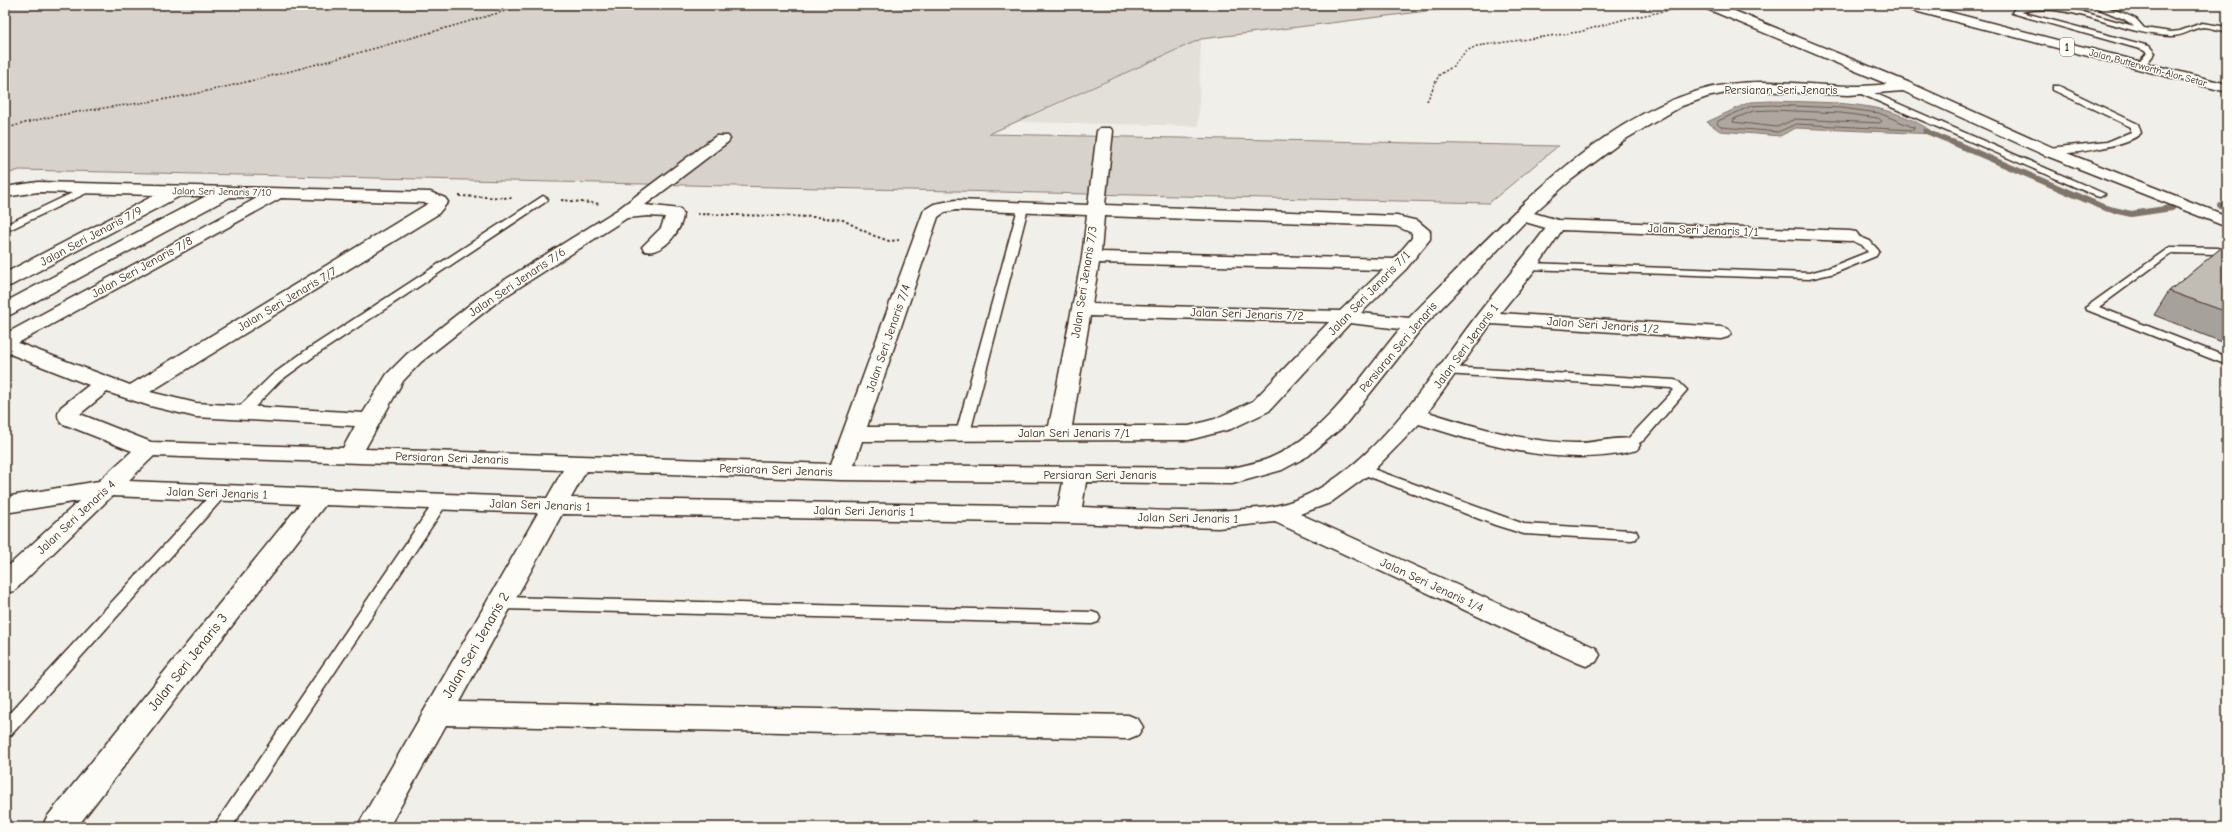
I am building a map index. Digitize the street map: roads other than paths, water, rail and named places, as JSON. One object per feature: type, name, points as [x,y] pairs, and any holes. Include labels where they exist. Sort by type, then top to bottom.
[{"type":"street","points":[[1709,5],[1905,86],[2048,151],[2227,222]]},
{"type":"street","name":"Jalan Butterworth-Alor Setar","points":[[1907,5],[2227,88]]},
{"type":"street","name":"Persiaran Seri Jenaris","points":[[148,450],[350,455],[840,472],[1232,476],[1279,463],[1316,440],[1340,416],[1414,325],[1520,215],[1597,151],[1639,124],[1695,94],[1740,87],[1862,91],[1884,90],[1905,86]]},
{"type":"street","name":"Jalan Seri Jenaris 7/3","points":[[1058,434],[1091,257],[1095,210],[1105,131]]},
{"type":"street","points":[[622,214],[722,139]]},
{"type":"street","name":"Jalan Seri Jenaris 7/10","points":[[5,192],[38,187],[176,190],[430,197],[439,202]]},
{"type":"street","name":"Jalan Seri Jenaris 7/9","points":[[5,281],[176,190]]},
{"type":"street","points":[[5,310],[228,192]]},
{"type":"street","name":"Jalan Seri Jenaris 7/8","points":[[5,342],[279,193]]},
{"type":"street","name":"Jalan Seri Jenaris 7/7","points":[[133,393],[432,210],[439,202]]},
{"type":"street","name":"Jalan Seri Jenaris 7/1","points":[[855,434],[1189,433],[1223,424],[1261,406],[1345,317],[1399,265],[1421,239],[1422,235],[1421,232],[1412,225],[1397,221],[956,205],[940,208]]},
{"type":"street","name":"Jalan Seri Jenaris 7/4","points":[[840,472],[855,434],[930,214],[940,208]]},
{"type":"street","name":"Jalan Seri Jenaris 7/6","points":[[350,455],[394,378],[414,358],[441,335],[494,295],[622,214],[642,210],[674,213],[675,219],[672,227],[651,247]]},
{"type":"street","points":[[1520,215],[1557,225]]},
{"type":"street","name":"Jalan Seri Jenaris 1/1","points":[[1557,225],[1850,236]]},
{"type":"street","name":"Jalan Seri Jenaris 1","points":[[5,505],[107,488],[554,506],[1068,515],[1218,520],[1278,514],[1322,497],[1362,469],[1415,415],[1485,318],[1528,266],[1557,225]]},
{"type":"street","points":[[1091,257],[1399,265]]},
{"type":"street","name":"Jalan Seri Jenaris 7/2","points":[[1081,310],[1345,317],[1414,325]]},
{"type":"street","name":"Jalan Seri Jenaris 1/2","points":[[1485,318],[1721,333]]},
{"type":"street","points":[[5,345],[104,384],[196,410],[370,420]]},
{"type":"street","points":[[104,384],[72,408],[69,418],[148,450]]},
{"type":"street","points":[[1415,415],[1485,437],[1545,449],[1575,452],[1609,449],[1629,445]]},
{"type":"street","name":"Jalan Seri Jenaris 4","points":[[5,584],[148,450]]},
{"type":"street","name":"Jalan Seri Jenaris 2","points":[[373,827],[579,463]]},
{"type":"street","points":[[1068,515],[1076,475]]},
{"type":"street","name":"Jalan Seri Jenaris 3","points":[[58,827],[318,497]]},
{"type":"street","name":"Jalan Seri Jenaris 1/4","points":[[1278,514],[1586,656]]},
{"type":"street","points":[[437,713],[1128,727]]},
{"type":"lane","points":[[2094,5],[2124,16],[2138,24],[2141,30]]},
{"type":"lane","points":[[2140,66],[2151,53],[2146,48],[2016,13],[2017,11],[2032,7],[2052,6],[2141,30],[2171,34],[2181,33],[2202,25],[2226,29]]},
{"type":"lane","points":[[2048,151],[2100,145],[2130,138],[2136,133],[2135,126],[2056,88]]},
{"type":"lane","points":[[1862,91],[2100,194]]},
{"type":"lane","points":[[5,229],[89,188]]},
{"type":"lane","points":[[242,412],[276,378],[309,354],[543,199]]},
{"type":"lane","points":[[963,433],[1023,208]]},
{"type":"lane","points":[[1528,266],[1809,276],[1831,271],[1872,254],[1874,251],[1866,243],[1850,236]]},
{"type":"lane","points":[[2227,254],[2217,251],[2170,250],[2091,308],[2227,361]]},
{"type":"lane","points":[[1448,371],[1674,384],[1679,387],[1681,390],[1639,437],[1629,445]]},
{"type":"lane","points":[[1362,469],[1500,522],[1524,529],[1631,535]]},
{"type":"lane","points":[[5,730],[220,493]]},
{"type":"lane","points":[[222,827],[441,502]]},
{"type":"lane","points":[[500,603],[1092,618]]},
{"type":"water","points":[[1772,101],[1836,103],[1878,109],[1899,114],[1918,123],[1935,134],[1796,128],[1780,136],[1720,131],[1707,122],[1750,102]]},
{"type":"waterway","points":[[1925,131],[1954,143]]},
{"type":"waterway","points":[[1952,142],[2105,208],[2131,214],[2172,208]]},
{"type":"waterway","points":[[2220,205],[2227,205]]}]
